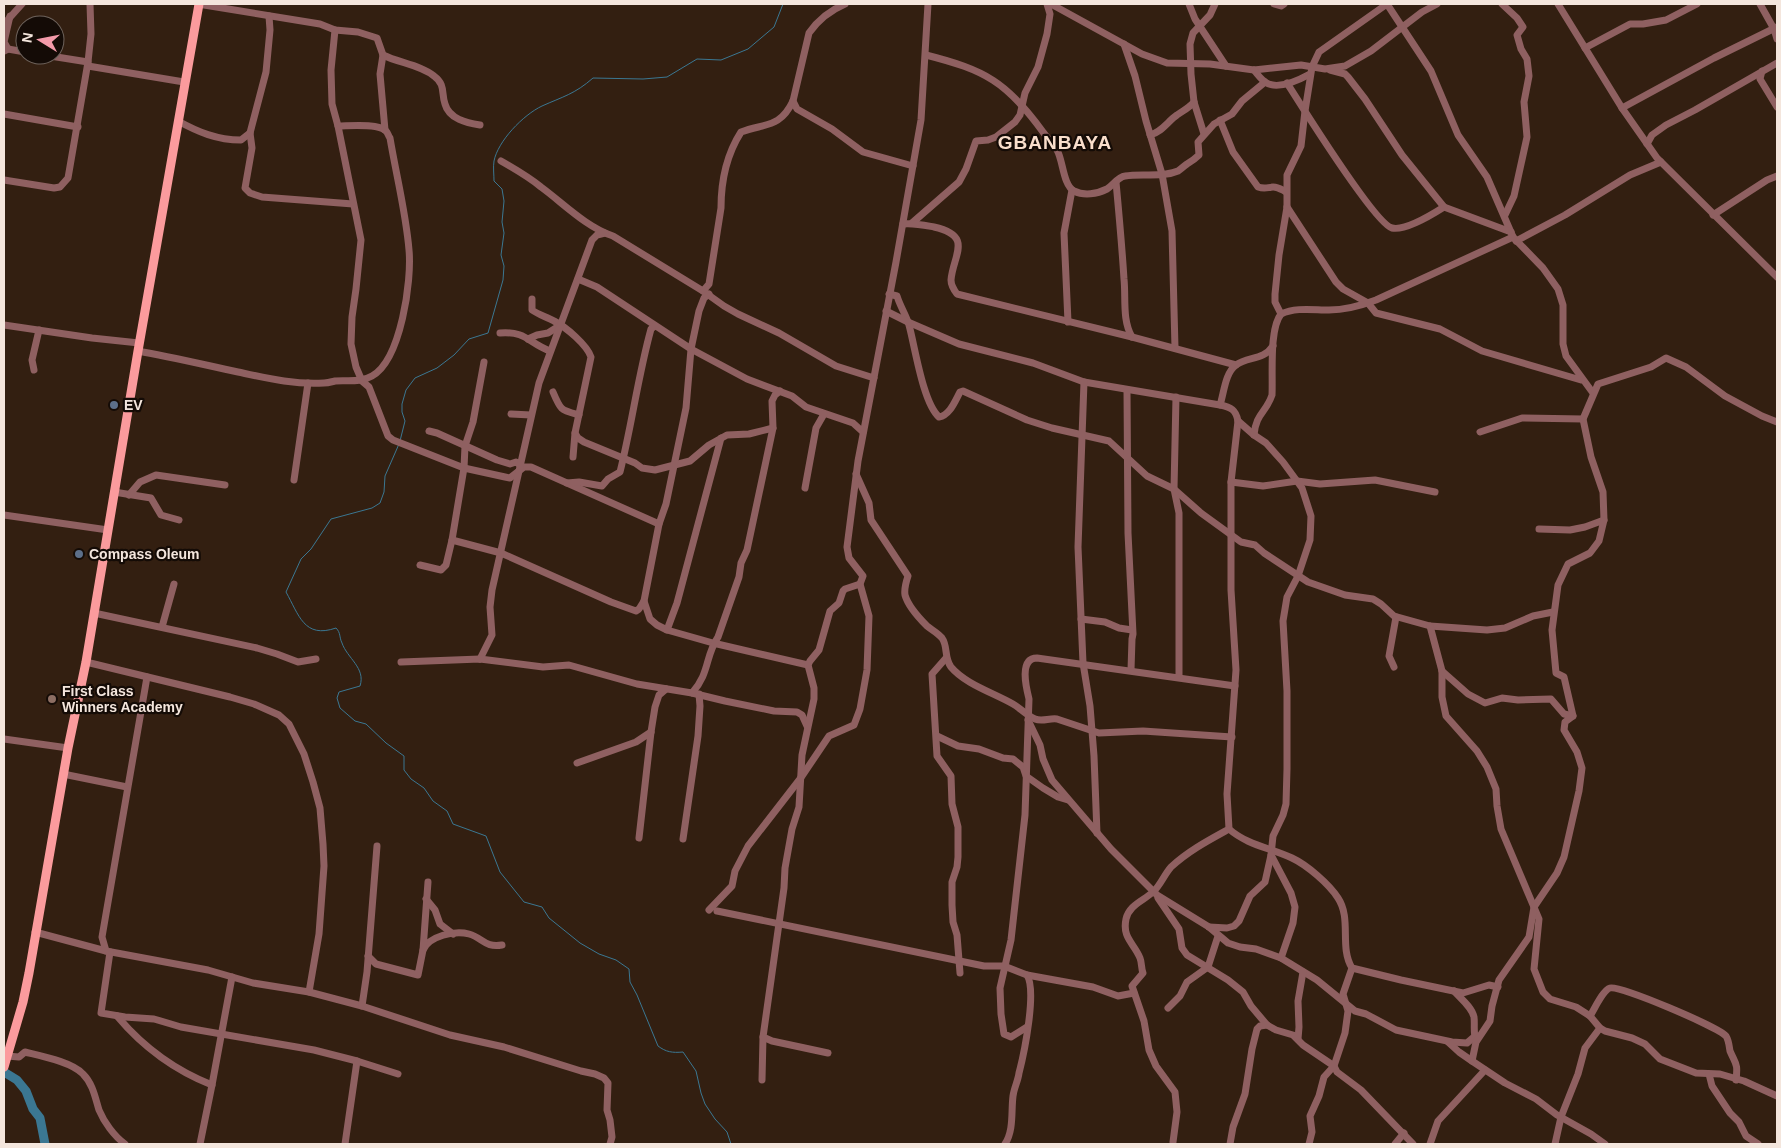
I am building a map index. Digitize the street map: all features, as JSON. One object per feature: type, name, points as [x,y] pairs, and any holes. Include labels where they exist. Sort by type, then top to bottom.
[{"type":"main road","points":[[5,1063],[22,1002],[63,774],[86,662],[184,82],[199,4]]},
{"type":"street","points":[[4,24],[22,4]]},
{"type":"street","points":[[4,180],[54,188],[60,187],[68,178],[88,64],[91,34],[90,4]]},
{"type":"street","points":[[199,4],[320,24],[335,30],[358,32],[377,38],[383,55],[380,74],[385,110],[385,130]]},
{"type":"street","points":[[452,540],[501,553],[628,608],[639,609],[644,601],[659,524],[664,513],[686,408],[691,349],[701,304],[709,284],[721,208],[722,188],[733,144],[741,132],[778,122],[788,111],[793,101],[809,33],[826,15],[845,4]]},
{"type":"street","points":[[709,910],[732,886],[736,871],[748,846],[800,779],[829,736],[854,725],[860,709],[867,670],[869,616],[860,584],[863,576],[849,558],[848,553],[856,474],[863,432],[921,120],[928,4]]},
{"type":"street","points":[[912,223],[959,182],[976,141],[996,137],[1015,122],[1020,115],[1025,93],[1038,67],[1047,34],[1050,14],[1047,4]]},
{"type":"street","points":[[1051,4],[1158,61],[1254,70],[1301,65],[1311,70]]},
{"type":"street","points":[[1189,4],[1200,26],[1226,66]]},
{"type":"street","points":[[1204,134],[1194,102],[1191,38],[1210,15],[1214,4]]},
{"type":"street","points":[[1274,4],[1280,6],[1284,4]]},
{"type":"street","points":[[1281,314],[1275,302],[1275,294],[1286,207],[1287,175],[1301,146],[1311,70],[1319,52],[1387,4],[1431,71],[1458,135],[1487,177],[1514,237],[1543,268],[1558,289],[1563,305],[1563,344],[1566,356],[1581,380],[1593,393]]},
{"type":"street","points":[[1417,4],[1422,12]]},
{"type":"street","points":[[1254,70],[1265,82],[1274,85],[1287,83],[1311,70],[1345,66],[1371,51],[1402,26],[1437,4]]},
{"type":"street","points":[[1502,4],[1517,18],[1522,27],[1517,35],[1521,50],[1527,59],[1529,76],[1524,98],[1527,137],[1514,196],[1504,215]]},
{"type":"street","points":[[1558,4],[1622,108],[1661,162],[1777,277]]},
{"type":"street","points":[[1585,48],[1630,24],[1666,20],[1697,4]]},
{"type":"street","points":[[1760,4],[1776,28],[1777,38]]},
{"type":"street","points":[[6,50],[4,42],[10,16]]},
{"type":"street","points":[[269,16],[270,30],[264,79],[250,132],[252,148],[245,188],[247,192],[262,196],[353,204]]},
{"type":"street","points":[[1622,108],[1714,58],[1776,28]]},
{"type":"street","points":[[335,30],[331,70],[332,104],[361,240],[352,317],[351,344],[356,367],[362,381],[369,387],[388,436],[464,468],[510,478],[520,467]]},
{"type":"street","points":[[1124,44],[1135,76],[1162,174],[1172,231],[1175,348]]},
{"type":"street","points":[[383,55],[433,74],[439,80],[444,90],[444,103],[447,110],[455,117],[467,123],[480,125]]},
{"type":"street","points":[[926,56],[956,63],[983,74],[1005,88],[1023,106],[1057,149],[1068,185],[1072,190],[1082,194],[1094,194],[1106,189],[1123,176],[1162,174],[1180,170],[1195,159],[1199,153],[1198,142],[1204,134],[1220,120],[1232,114],[1242,101],[1265,82]]},
{"type":"street","points":[[65,59],[184,82]]},
{"type":"street","points":[[1647,144],[1652,135],[1661,128],[1777,63]]},
{"type":"street","points":[[1325,69],[1340,72],[1348,77],[1366,99],[1402,155],[1444,207],[1514,237]]},
{"type":"street","points":[[1762,71],[1760,79],[1777,107]]},
{"type":"street","points":[[1287,83],[1370,207],[1390,228],[1400,228],[1426,219],[1444,207]]},
{"type":"street","points":[[793,101],[797,109],[832,129],[863,152],[913,166]]},
{"type":"street","points":[[1150,134],[1160,130],[1194,102]]},
{"type":"street","points":[[788,111],[797,109]]},
{"type":"street","points":[[4,114],[78,127]]},
{"type":"street","points":[[1220,120],[1233,152],[1258,187],[1274,186],[1286,192]]},
{"type":"street","points":[[178,121],[199,132],[219,138],[241,140],[250,132]]},
{"type":"street","points":[[4,325],[139,347],[176,358],[262,378],[308,383],[362,381],[374,375],[390,357],[397,338],[407,295],[410,251],[390,138],[385,130],[379,127],[362,125],[338,126]]},
{"type":"street","points":[[501,161],[540,186],[565,206],[605,233],[706,292],[724,306],[779,333],[836,366],[874,378]]},
{"type":"street","points":[[1254,436],[1258,418],[1272,395],[1273,346],[1276,323],[1281,314],[1289,310],[1346,309],[1368,303],[1564,215],[1630,175],[1661,162]]},
{"type":"street","points":[[1713,215],[1767,180],[1777,176]]},
{"type":"street","points":[[1116,182],[1127,324],[1128,331],[1132,337]]},
{"type":"street","points":[[1068,322],[1064,233],[1072,190]]},
{"type":"street","points":[[1286,207],[1336,282],[1343,289],[1368,303],[1376,313],[1440,329],[1482,351],[1581,380]]},
{"type":"street","points":[[902,224],[912,223],[941,229],[951,233],[957,240],[959,251],[951,280],[952,287],[957,294],[1121,334],[1236,365],[1268,353],[1273,346]]},
{"type":"street","points":[[480,659],[492,635],[490,608],[492,590],[539,383],[592,240],[597,235],[605,233]]},
{"type":"street","points":[[578,279],[597,287],[691,349],[746,379],[792,396],[806,406],[824,414],[853,423],[863,432]]},
{"type":"street","points":[[889,294],[896,296],[908,322],[926,395],[934,413],[939,417],[948,413],[960,392],[963,391],[1027,420],[1082,436],[1109,441],[1152,480],[1174,489],[1241,542],[1255,545],[1308,582],[1336,593],[1356,598],[1373,599],[1382,604],[1396,617],[1430,626],[1470,630],[1497,630],[1533,616],[1553,612]]},
{"type":"street","points":[[532,299],[532,310],[560,325],[589,350],[591,357],[575,433],[573,457]]},
{"type":"street","points":[[886,311],[959,344],[1032,363],[1084,382],[1220,405],[1233,409],[1237,414],[1238,421],[1231,482],[1232,617],[1236,670],[1227,794],[1229,829]]},
{"type":"street","points":[[1121,334],[1127,324]]},
{"type":"street","points":[[528,339],[538,334],[548,333],[560,325]]},
{"type":"street","points":[[567,483],[578,482],[602,486],[608,479],[620,472],[632,421],[641,364],[651,329],[655,326]]},
{"type":"street","points":[[34,370],[32,360],[39,330]]},
{"type":"street","points":[[500,333],[514,332],[539,347],[550,351]]},
{"type":"street","points":[[1573,716],[1564,677],[1556,673],[1552,630],[1553,612],[1558,585],[1568,564],[1590,553],[1599,542],[1604,520],[1603,492],[1591,457],[1583,419],[1598,384],[1651,367],[1666,358],[1686,367],[1725,396],[1777,422]]},
{"type":"street","points":[[420,565],[438,570],[444,568],[452,540],[464,468],[465,446],[473,422],[484,362]]},
{"type":"street","points":[[1220,405],[1227,381],[1236,365]]},
{"type":"street","points":[[1084,382],[1078,547],[1083,663],[1092,731],[1097,834]]},
{"type":"street","points":[[294,480],[308,383]]},
{"type":"street","points":[[1127,390],[1128,533],[1133,634],[1131,670]]},
{"type":"street","points":[[695,694],[702,681],[713,644],[718,636],[739,577],[741,563],[747,550],[773,428],[772,400],[780,391]]},
{"type":"street","points":[[554,392],[558,403],[565,411],[579,415]]},
{"type":"street","points":[[1176,397],[1174,489],[1179,513],[1179,678]]},
{"type":"street","points":[[511,414],[531,415]]},
{"type":"street","points":[[805,488],[816,428],[824,414]]},
{"type":"street","points":[[1480,432],[1522,418],[1583,419]]},
{"type":"street","points":[[1209,928],[1234,926],[1239,921],[1250,896],[1265,882],[1272,853],[1273,836],[1285,809],[1287,785],[1287,691],[1283,621],[1287,597],[1298,576],[1311,532],[1311,516],[1302,488],[1273,450],[1238,421]]},
{"type":"street","points":[[575,433],[584,442],[642,468],[655,470],[690,461],[708,445],[728,435],[749,434],[773,428]]},
{"type":"street","points":[[429,431],[438,433],[504,462],[510,464],[516,462],[520,467],[531,468],[659,524]]},
{"type":"street","points":[[667,630],[678,603],[721,438]]},
{"type":"street","points":[[856,474],[869,503],[871,520],[908,576],[905,595],[911,607],[920,619],[945,642],[946,658],[952,668],[967,679],[986,692],[1013,704],[1028,717],[1035,719],[1057,719],[1092,731],[1111,734],[1143,731],[1232,737]]},
{"type":"street","points":[[129,495],[140,482],[156,475],[225,485]]},
{"type":"street","points":[[1231,482],[1263,486],[1297,481],[1320,484],[1375,480],[1435,492]]},
{"type":"street","points":[[114,492],[151,498],[161,515],[178,520]]},
{"type":"street","points":[[4,515],[108,530]]},
{"type":"street","points":[[1539,529],[1570,530],[1604,520]]},
{"type":"street","points":[[162,628],[174,584]]},
{"type":"street","points":[[808,665],[819,650],[830,611],[839,603],[843,591],[860,584]]},
{"type":"street","points":[[644,601],[650,619],[667,630],[713,644],[808,665]]},
{"type":"street","points":[[94,613],[277,654],[298,662],[316,659]]},
{"type":"street","points":[[1394,667],[1389,656],[1396,617]]},
{"type":"street","points":[[1081,618],[1105,622],[1119,628],[1132,630]]},
{"type":"street","points":[[1430,626],[1442,671],[1442,697],[1446,716],[1477,751],[1487,767],[1496,789],[1501,829],[1539,919],[1534,969],[1543,992],[1550,999],[1576,1007],[1590,1016],[1600,1028],[1645,1044],[1660,1059],[1696,1073],[1720,1074],[1769,1091],[1777,1096]]},
{"type":"street","points":[[946,658],[932,674],[937,756],[951,776],[952,804],[959,831],[957,867],[952,882],[952,905],[960,960],[960,973]]},
{"type":"street","points":[[1027,1027],[1011,1037],[1005,1036],[1000,1014],[1000,988],[1011,940],[1025,814],[1029,699],[1025,683],[1028,660],[1037,658],[1083,663],[1234,686]]},
{"type":"street","points":[[401,662],[480,659],[543,667],[569,665],[637,684],[774,710],[797,712],[802,715],[807,729]]},
{"type":"street","points":[[86,662],[254,704],[279,715],[289,724],[307,763],[320,808],[323,844],[324,866],[319,934],[309,992]]},
{"type":"street","points":[[762,1080],[763,1037],[787,858],[792,829],[799,807],[800,779],[807,729],[814,698],[814,688],[808,665]]},
{"type":"street","points":[[1442,671],[1468,694],[1485,703],[1502,698],[1518,700],[1551,699],[1564,714],[1573,716]]},
{"type":"street","points":[[94,947],[102,938],[147,677]]},
{"type":"street","points":[[640,838],[651,732],[659,695],[666,688]]},
{"type":"street","points":[[683,839],[697,742],[700,706],[695,694]]},
{"type":"street","points":[[1028,717],[1052,780],[1097,834],[1155,893],[1234,946],[1256,949],[1281,958],[1317,980],[1355,1011],[1366,1014],[1396,1030],[1448,1041],[1467,1042],[1475,1040],[1490,1021],[1492,1006],[1501,976],[1529,937],[1534,907],[1561,865],[1582,774],[1580,760],[1564,730],[1565,722],[1573,716]]},
{"type":"street","points":[[577,763],[636,742],[651,732]]},
{"type":"street","points":[[937,736],[958,746],[979,749],[1003,758],[1013,759],[1023,767],[1026,776],[1058,797],[1068,800]]},
{"type":"street","points":[[4,739],[68,748]]},
{"type":"street","points":[[1027,746],[1044,759]]},
{"type":"street","points":[[63,774],[127,787]]},
{"type":"street","points":[[1229,829],[1245,840],[1272,853],[1300,862],[1338,898],[1342,905],[1345,921],[1347,960],[1352,968],[1464,993],[1488,985],[1498,987]]},
{"type":"street","points":[[1173,1142],[1178,1112],[1174,1092],[1156,1066],[1148,1050],[1144,1021],[1132,986],[1143,973],[1141,959],[1126,935],[1126,919],[1131,909],[1155,893],[1169,869],[1177,861],[1195,848],[1229,829]]},
{"type":"street","points":[[362,1006],[367,972],[377,846]]},
{"type":"street","points":[[1272,853],[1291,893],[1295,907],[1293,923],[1281,958]]},
{"type":"street","points":[[368,956],[376,964],[418,975],[423,950],[428,882]]},
{"type":"street","points":[[1155,893],[1179,930],[1185,953],[1228,980],[1243,992],[1251,1006],[1267,1025],[1293,1035],[1303,1045],[1334,1066],[1337,1072],[1361,1090],[1413,1144]]},
{"type":"street","points":[[426,899],[436,911],[440,924],[453,934]]},
{"type":"street","points":[[717,911],[984,966],[1004,966],[1027,975],[1093,987],[1118,996],[1134,993]]},
{"type":"street","points":[[35,932],[108,951],[208,970],[253,983],[309,992],[362,1006],[420,1026],[504,1048],[604,1078],[608,1084],[607,1110],[612,1137],[610,1144]]},
{"type":"street","points":[[423,950],[426,944],[437,937],[464,933],[471,934],[489,946],[502,945]]},
{"type":"street","points":[[1168,1008],[1180,996],[1187,982],[1208,967],[1218,936]]},
{"type":"street","points":[[102,938],[108,951],[101,1012],[117,1016],[154,1019],[181,1027],[314,1050],[358,1061],[398,1074]]},
{"type":"street","points":[[367,972],[376,964]]},
{"type":"street","points":[[1309,1144],[1312,1132],[1310,1116],[1319,1096],[1324,1077],[1334,1066],[1346,1033],[1348,1011],[1343,994],[1352,968]]},
{"type":"street","points":[[1298,1039],[1298,1001],[1303,972]]},
{"type":"street","points":[[1005,1144],[1010,1137],[1013,1096],[1023,1055],[1027,1027],[1031,987],[1027,975]]},
{"type":"street","points":[[200,1144],[232,977]]},
{"type":"street","points":[[1300,986],[1317,980]]},
{"type":"street","points":[[1590,1016],[1606,990],[1612,988],[1672,1009],[1719,1031],[1726,1037],[1730,1050],[1737,1062],[1736,1080]]},
{"type":"street","points":[[1454,991],[1467,1005],[1473,1015],[1475,1040],[1472,1061]]},
{"type":"street","points":[[117,1016],[136,1038],[151,1050],[188,1075],[212,1085]]},
{"type":"street","points":[[1230,1144],[1233,1126],[1245,1094],[1257,1029],[1260,1026],[1267,1025]]},
{"type":"street","points":[[1555,1144],[1561,1117],[1578,1074],[1585,1048],[1600,1028]]},
{"type":"street","points":[[763,1037],[772,1042],[828,1053]]},
{"type":"street","points":[[1448,1041],[1459,1052],[1485,1070],[1536,1099],[1605,1144]]},
{"type":"street","points":[[5,1063],[25,1052],[76,1068],[84,1074],[92,1087],[105,1120],[120,1141],[125,1144]]},
{"type":"street","points":[[345,1144],[358,1061]]},
{"type":"street","points":[[1430,1144],[1438,1121],[1485,1070]]},
{"type":"street","points":[[1709,1074],[1712,1086],[1730,1113],[1739,1122],[1746,1136],[1758,1144]]},
{"type":"street","points":[[1395,1144],[1404,1133]]},
{"type":"waterway","points":[[400,441],[405,421],[402,404],[406,390],[415,378],[437,368],[454,355],[469,339],[488,333],[503,280],[504,266],[501,255],[504,233],[502,222],[504,201],[502,189],[494,181],[494,163],[496,153],[512,129],[535,110],[574,92],[593,78],[643,79],[667,77],[697,59],[721,60],[748,49],[774,27],[783,4]]},
{"type":"waterway","points":[[399,444],[385,476],[384,492],[380,503],[372,508],[331,519],[311,549],[301,559],[286,592],[299,616],[310,628],[325,631],[336,628],[344,648],[358,668],[361,680],[360,686],[339,692],[337,698],[340,708],[355,721],[366,724],[386,743],[404,756],[404,770],[411,779],[424,788],[433,801],[447,811],[453,824],[486,836],[500,872],[524,902],[542,907],[549,918],[580,943],[599,954],[616,960],[629,969],[630,982],[658,1046],[669,1052],[683,1052],[696,1071],[705,1104],[727,1132],[731,1144]]},
{"type":"waterway","points":[[4,1072],[17,1080],[26,1091],[33,1109],[40,1118],[45,1144]]},
{"type":"place","name":"EV","points":[[114,405]]},
{"type":"place","name":"Compass Oleum","points":[[79,554]]},
{"type":"place","name":"First Class Winners Academy","points":[[52,699]]},
{"type":"district","name":"GBANBAYA","points":[[1055,142]]}]
